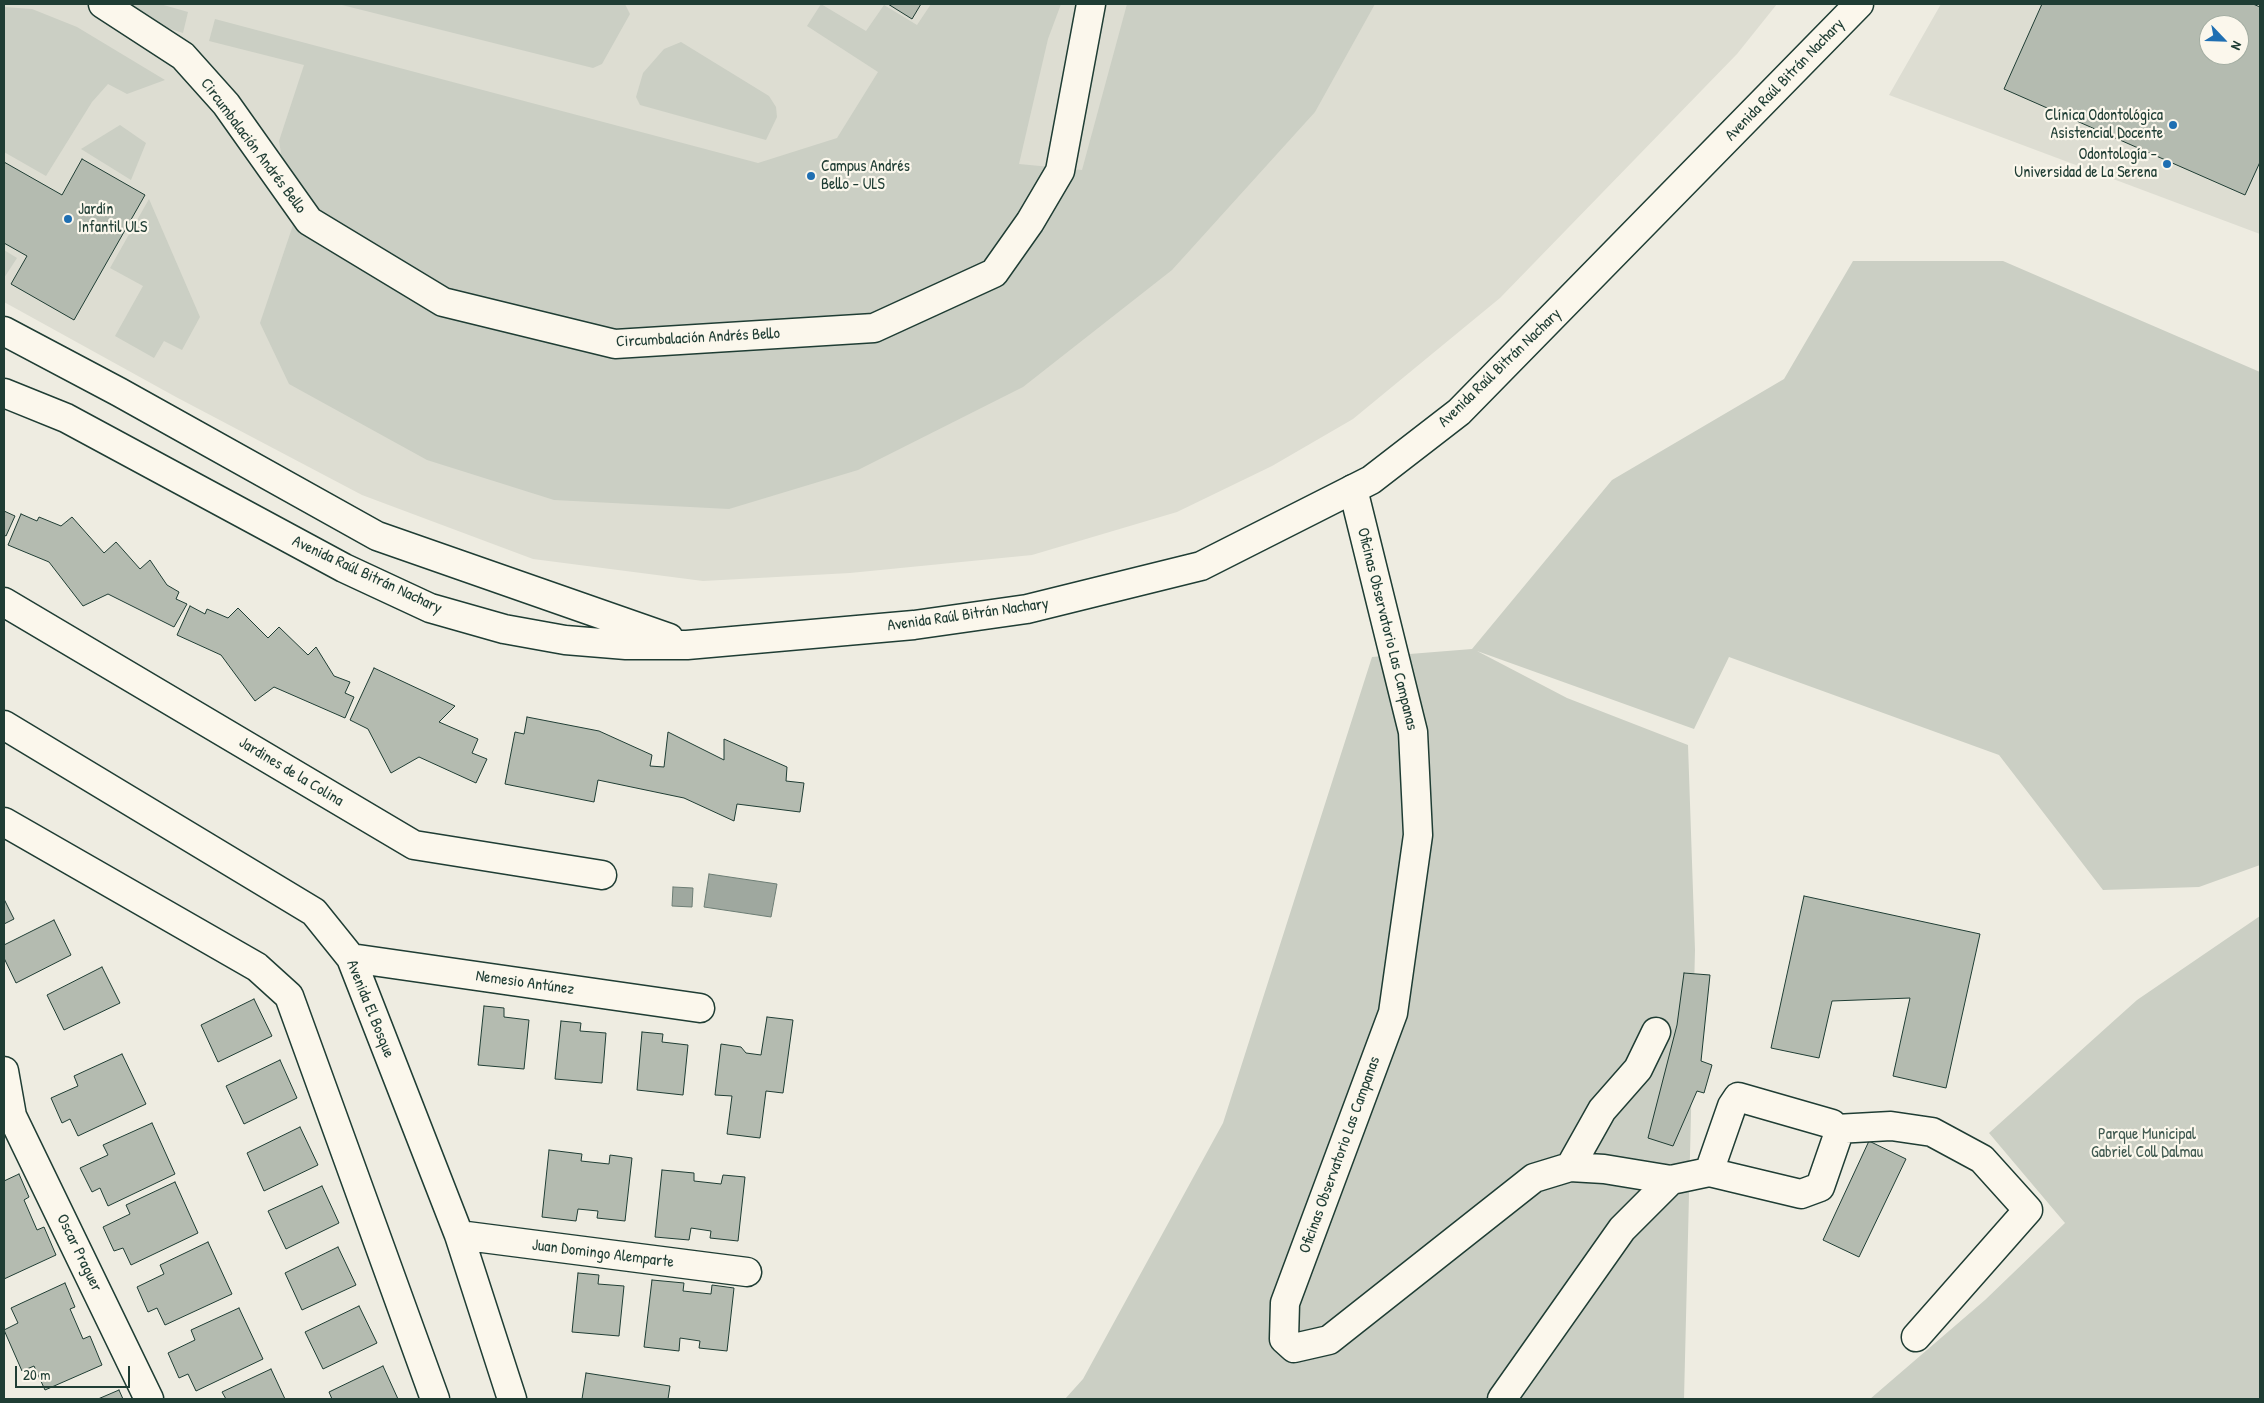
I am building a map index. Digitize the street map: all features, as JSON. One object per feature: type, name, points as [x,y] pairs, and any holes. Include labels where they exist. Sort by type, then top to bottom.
[{"type":"main road","name":"Circumbalación Andrés Bello","points":[[102,4],[183,56],[226,104],[309,221],[443,302],[615,344],[874,328],[994,273],[1030,222],[1060,172],[1091,4]]},
{"type":"main road","name":"Avenida Raúl Bitrán Nachary","points":[[4,392],[66,418],[344,568],[430,608],[504,629],[565,640],[626,645],[687,645],[914,625],[1027,609],[1201,566],[1371,480],[1459,412],[1859,4]]},
{"type":"main road","points":[[4,331],[119,392],[377,536],[687,645]]},
{"type":"main road","name":"Oficinas Observatorio Las Campanas","points":[[1352,489],[1413,732],[1418,835],[1393,1012],[1285,1303],[1284,1339],[1294,1348],[1329,1340],[1534,1178],[1570,1167],[1604,1169],[1671,1180],[1709,1172],[1802,1194],[1820,1187],[1838,1135],[1836,1130]]},
{"type":"main road","name":"Jardines de la Colina","points":[[4,602],[414,845],[602,875]]},
{"type":"main road","name":"Avenida El Bosque","points":[[4,725],[314,912],[351,958],[459,1235],[512,1399]]},
{"type":"main road","points":[[4,822],[257,967],[289,996],[435,1399]]},
{"type":"main road","name":"Nemesio Antúnez","points":[[351,958],[700,1008]]},
{"type":"main road","points":[[1570,1167],[1602,1110],[1638,1069],[1656,1032]]},
{"type":"main road","name":"Oscar Praguer","points":[[4,1072],[8,1119],[149,1399]]},
{"type":"main road","points":[[1709,1172],[1732,1106],[1738,1097],[1832,1124],[1836,1130],[1891,1126],[1932,1132],[1982,1158],[2028,1210],[1916,1337]]},
{"type":"main road","points":[[1502,1399],[1622,1229],[1671,1180]]},
{"type":"main road","name":"Juan Domingo Alemparte","points":[[459,1235],[748,1272]]},
{"type":"shaded area","name":"Campus Andrés Bello - ULS","points":[[4,4],[1777,4],[1737,54],[1500,298],[1353,419],[1272,466],[1177,512],[1032,555],[850,573],[703,581],[533,559],[362,495],[176,397],[4,302]]},
{"type":"shaded area","name":"Odontología - Universidad de La Serena","points":[[1941,4],[2260,4],[2260,234],[1889,95]]},
{"type":"shaded area","points":[[709,874],[777,884],[771,917],[704,907]]},
{"type":"shaded area","points":[[673,887],[693,888],[692,907],[672,906]]},
{"type":"green space","points":[[127,4],[160,4],[188,12],[183,33],[140,19]]},
{"type":"green space","points":[[338,4],[625,4],[630,14],[602,64],[593,68]]},
{"type":"green space","points":[[821,4],[866,31],[884,5],[917,25],[931,4],[1061,4],[1048,39],[1019,164],[1082,170],[1127,4],[1375,4],[1315,112],[1172,270],[1023,387],[858,470],[729,509],[554,500],[427,460],[289,384],[260,323],[293,225],[279,141],[304,65],[209,41],[215,19],[758,163],[837,138],[878,72],[807,26]]},
{"type":"green space","points":[[4,7],[32,9],[77,27],[165,80],[127,94],[108,84],[92,102],[46,176],[4,152]]},
{"type":"green space","points":[[681,42],[769,96],[776,107],[777,117],[766,140],[640,105],[636,97],[643,73],[664,49]]},
{"type":"green space","points":[[120,125],[146,143],[131,180],[81,149]]},
{"type":"green space","points":[[149,199],[200,317],[182,350],[164,341],[154,358],[115,336],[143,286],[110,268]]},
{"type":"green space","points":[[4,250],[17,258],[4,278]]},
{"type":"green space","points":[[1853,261],[2003,261],[2260,372],[2260,865],[2199,887],[2103,890],[1999,755],[1729,657],[1694,729],[1477,651],[1567,698],[1688,745],[1695,950],[1684,1399],[1065,1399],[1083,1379],[1223,1123],[1372,657],[1472,649],[1612,480],[1784,379]]},
{"type":"green space","name":"Parque Municipal Gabriel Coll Dalmau","points":[[2260,916],[2260,1399],[1870,1399],[1985,1300],[2065,1223],[1989,1133],[2137,1000]]},
{"type":"building","points":[[888,4],[921,4],[912,19]]},
{"type":"building","name":"Clínica Odontológica Asistencial Docente","points":[[2042,4],[2253,4],[2260,7],[2260,162],[2245,195],[2004,89]]},
{"type":"building","name":"Jardín Infantil ULS","points":[[82,159],[145,195],[74,320],[11,284],[27,256],[4,243],[4,162],[62,195]]},
{"type":"building","points":[[4,511],[15,516],[6,536],[4,535]]},
{"type":"building","points":[[21,514],[37,521],[39,517],[61,526],[72,517],[104,553],[116,542],[140,569],[150,560],[167,585],[179,592],[176,599],[187,604],[174,627],[108,594],[83,606],[49,562],[8,545]]},
{"type":"building","points":[[190,606],[205,614],[207,609],[228,618],[238,608],[268,638],[279,627],[308,655],[316,647],[334,676],[350,682],[345,693],[354,697],[345,718],[274,687],[255,701],[221,655],[177,635]]},
{"type":"building","points":[[374,668],[455,706],[439,722],[478,739],[472,753],[487,759],[476,783],[419,757],[391,773],[368,729],[350,720]]},
{"type":"building","points":[[527,717],[599,731],[652,755],[650,766],[664,767],[668,732],[724,760],[724,739],[787,767],[786,781],[804,783],[800,812],[737,804],[734,821],[684,798],[598,780],[594,802],[505,784],[515,732],[524,734]]},
{"type":"building","points":[[1804,896],[1980,934],[1946,1088],[1893,1076],[1910,998],[1832,1001],[1819,1058],[1771,1048]]},
{"type":"building","points":[[4,899],[14,919],[4,924]]},
{"type":"building","points":[[54,920],[71,955],[16,983],[4,958],[4,945]]},
{"type":"building","points":[[102,967],[120,1003],[64,1030],[47,995]]},
{"type":"building","points":[[1684,973],[1710,975],[1701,1061],[1712,1065],[1704,1093],[1697,1091],[1673,1146],[1648,1138],[1677,1025]]},
{"type":"building","points":[[254,999],[272,1036],[218,1062],[201,1025]]},
{"type":"building","points":[[484,1006],[504,1008],[504,1017],[529,1020],[524,1069],[478,1065]]},
{"type":"building","points":[[767,1017],[793,1020],[783,1093],[766,1091],[760,1138],[727,1134],[732,1096],[715,1095],[721,1044],[741,1047],[746,1053],[761,1055]]},
{"type":"building","points":[[561,1021],[581,1023],[580,1031],[606,1033],[602,1083],[555,1079]]},
{"type":"building","points":[[642,1032],[663,1034],[662,1042],[688,1045],[683,1095],[637,1090]]},
{"type":"building","points":[[122,1054],[146,1104],[78,1136],[70,1119],[62,1123],[51,1098],[78,1086],[74,1076]]},
{"type":"building","points":[[280,1060],[297,1098],[244,1124],[226,1086]]},
{"type":"building","points":[[152,1123],[175,1174],[108,1206],[100,1188],[92,1192],[80,1168],[108,1155],[103,1145]]},
{"type":"building","points":[[300,1127],[318,1165],[264,1191],[247,1153]]},
{"type":"building","points":[[1869,1141],[1906,1159],[1859,1257],[1823,1240]]},
{"type":"building","points":[[549,1150],[582,1154],[581,1161],[609,1164],[610,1155],[632,1158],[625,1221],[597,1218],[598,1211],[578,1209],[576,1221],[542,1217]]},
{"type":"building","points":[[662,1170],[694,1173],[694,1181],[721,1184],[723,1175],[745,1177],[738,1241],[710,1238],[711,1231],[691,1228],[689,1240],[655,1237]]},
{"type":"building","points":[[19,1174],[29,1197],[24,1200],[37,1230],[44,1227],[56,1255],[4,1279],[4,1181]]},
{"type":"building","points":[[175,1182],[198,1233],[131,1265],[123,1248],[114,1251],[103,1227],[130,1214],[126,1205]]},
{"type":"building","points":[[322,1186],[339,1223],[286,1249],[268,1211]]},
{"type":"building","points":[[208,1242],[232,1294],[165,1325],[157,1308],[148,1312],[137,1287],[164,1274],[160,1265]]},
{"type":"building","points":[[338,1247],[356,1285],[302,1310],[285,1273]]},
{"type":"building","points":[[578,1273],[599,1275],[598,1284],[624,1286],[619,1336],[572,1332]]},
{"type":"building","points":[[652,1280],[684,1283],[683,1291],[711,1294],[712,1285],[734,1288],[727,1351],[699,1348],[700,1341],[680,1338],[679,1351],[644,1347]]},
{"type":"building","points":[[65,1283],[75,1307],[70,1309],[83,1339],[90,1336],[102,1365],[45,1390],[34,1366],[22,1371],[4,1330],[18,1323],[11,1308]]},
{"type":"building","points":[[359,1306],[377,1343],[323,1369],[305,1332]]},
{"type":"building","points":[[239,1308],[263,1359],[196,1391],[188,1374],[179,1378],[168,1353],[195,1340],[191,1330]]},
{"type":"building","points":[[383,1366],[398,1399],[332,1399],[329,1392]]},
{"type":"building","points":[[271,1369],[285,1399],[226,1399],[222,1392]]},
{"type":"building","points":[[586,1373],[670,1386],[668,1399],[582,1399]]},
{"type":"building","points":[[119,1390],[123,1399],[98,1399]]},
{"type":"place","name":"Clínica Odontológica Asistencial Docente","points":[[2173,125]]},
{"type":"place","name":"Odontología - Universidad de La Serena","points":[[2167,164]]},
{"type":"place","name":"Campus Andrés Bello - ULS","points":[[811,176]]},
{"type":"place","name":"Jardín Infantil ULS","points":[[68,219]]}]
